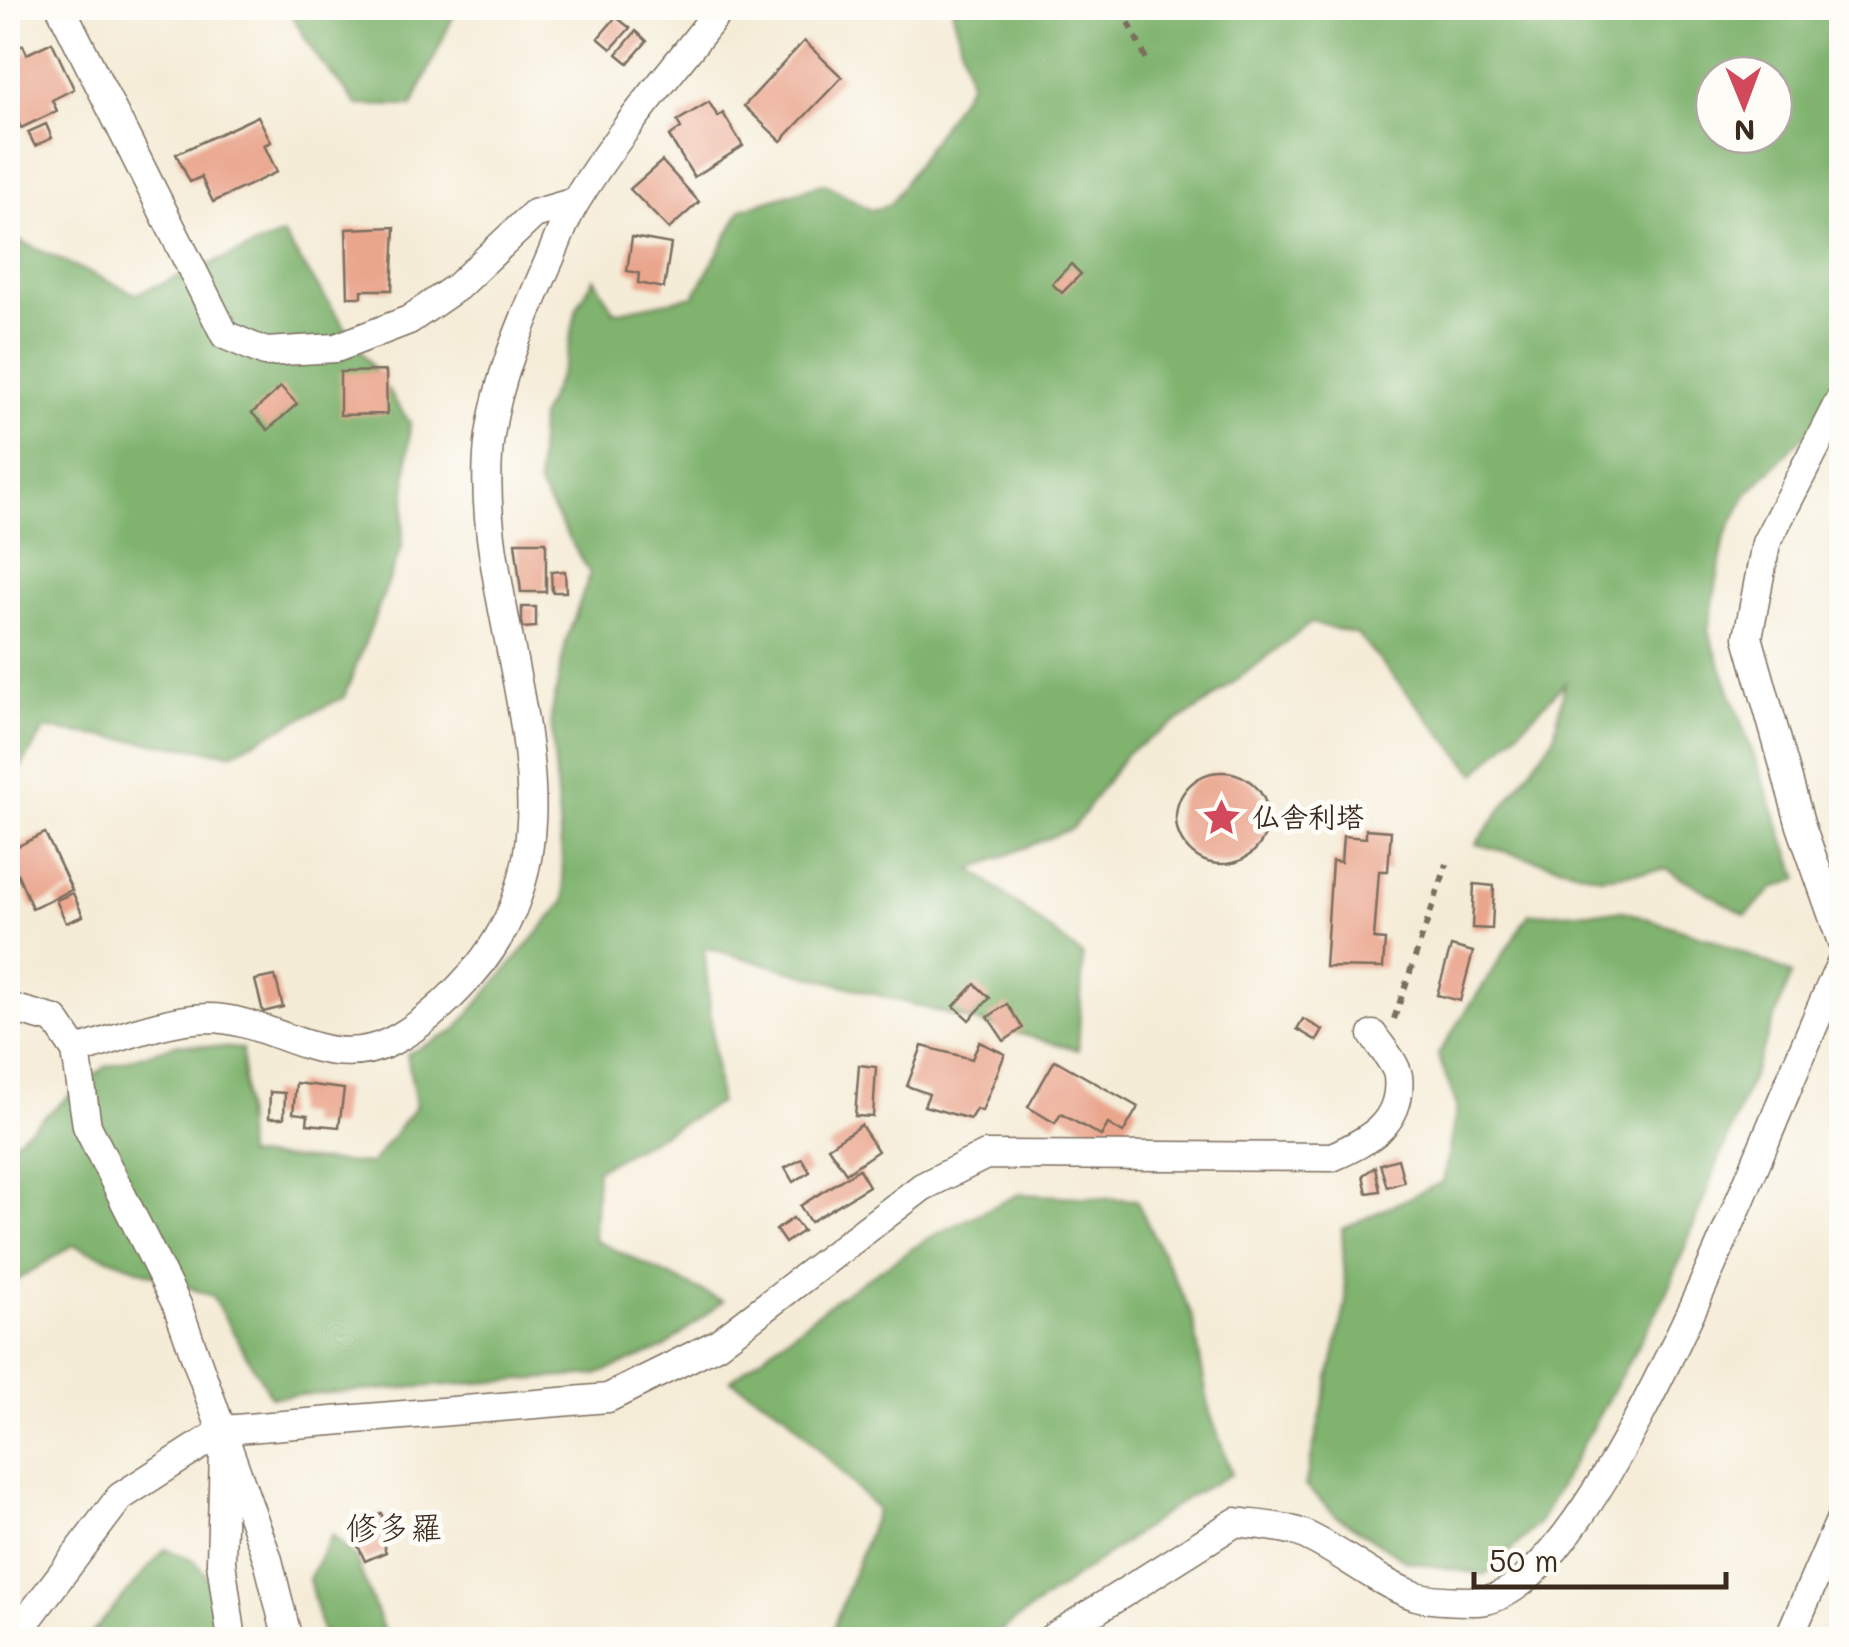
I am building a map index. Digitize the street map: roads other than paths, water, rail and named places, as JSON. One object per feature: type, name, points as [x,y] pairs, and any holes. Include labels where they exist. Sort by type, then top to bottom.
[{"type":"street","points":[[61,8],[224,335],[265,352],[336,348],[409,320],[457,287],[534,214],[575,202]]},
{"type":"street","points":[[76,1051],[207,1018],[247,1024],[342,1054],[368,1050],[390,1042],[421,1021],[454,994],[492,952],[527,872],[533,804],[490,496],[490,436],[507,358],[575,202],[720,8]]},
{"type":"street","points":[[1842,396],[1766,543],[1748,637],[1800,826],[1842,942]]},
{"type":"street","points":[[1049,1640],[1236,1522],[1300,1532],[1417,1596],[1482,1601],[1536,1572],[1580,1520],[1700,1296],[1810,1023],[1842,962]]},
{"type":"street","points":[[8,1007],[55,1020],[76,1051],[87,1126],[178,1305],[268,1560],[288,1640]]},
{"type":"street","points":[[12,1640],[120,1498],[224,1430],[608,1398],[717,1344],[922,1187],[986,1155],[1332,1157],[1374,1138],[1394,1110],[1398,1074],[1377,1042]]},
{"type":"street","points":[[224,1430],[221,1562],[232,1640]]},
{"type":"street","points":[[1794,1637],[1842,1516]]},
{"type":"place","name":"仏舎利塔","points":[[1222,817]]},
{"type":"district","name":"修多羅","points":[[394,1528]]}]
